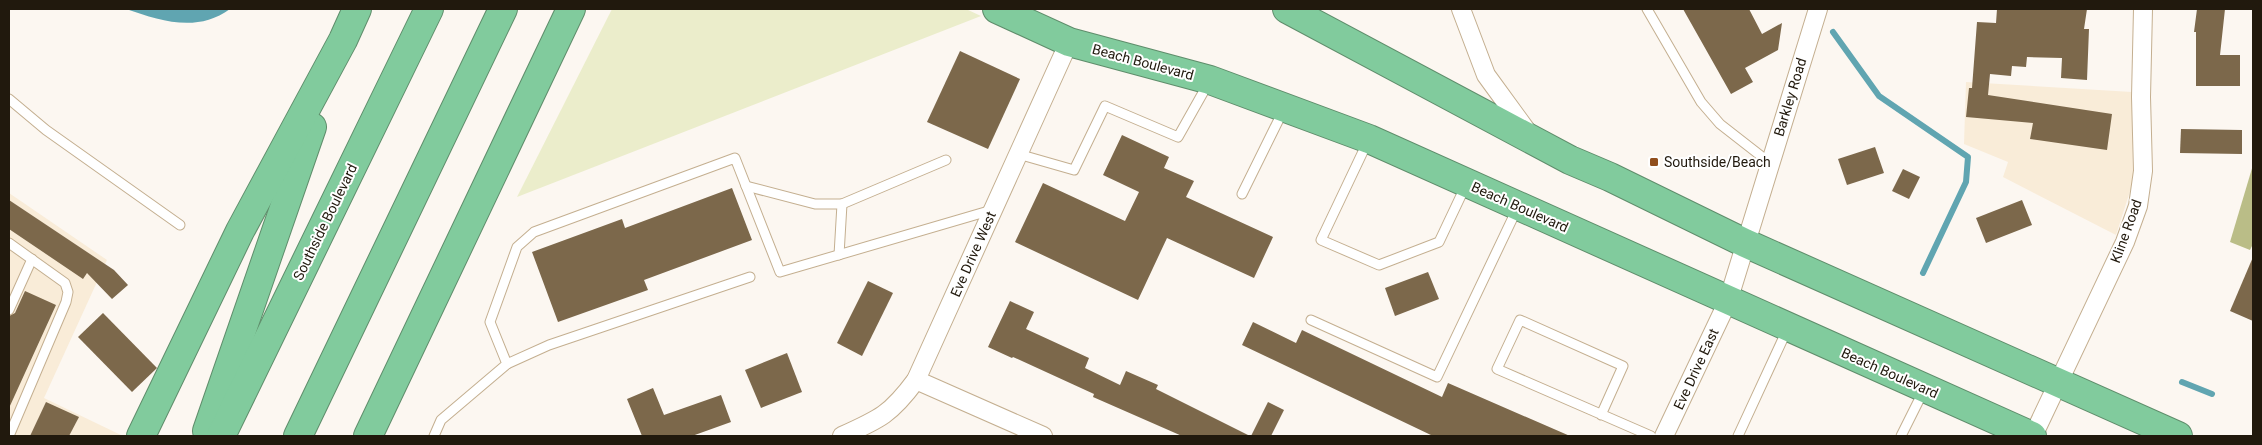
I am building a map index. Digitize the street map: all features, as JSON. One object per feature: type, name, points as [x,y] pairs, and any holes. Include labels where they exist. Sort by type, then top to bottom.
[{"type":"highway","points":[[141,436],[240,231],[343,40],[357,9]]},
{"type":"highway","name":"Southside Boulevard","points":[[222,436],[429,9]]},
{"type":"highway","points":[[298,436],[503,9]]},
{"type":"highway","points":[[368,436],[571,9]]},
{"type":"highway","name":"Beach Boulevard","points":[[997,9],[1069,42],[1210,80],[1369,139],[2033,436]]},
{"type":"highway","points":[[1287,9],[1536,143],[1610,176],[1745,243],[2178,436]]},
{"type":"highway","points":[[205,436],[273,235],[343,40]]},
{"type":"street","points":[[1461,9],[1486,74],[1536,143]]},
{"type":"street","name":"Barkley Road","points":[[1728,301],[1818,9]]},
{"type":"street","name":"Kline Road","points":[[2033,436],[2125,242],[2138,206],[2143,171],[2143,9]]},
{"type":"street","name":"Eve Drive West","points":[[842,436],[880,419],[900,401],[916,380],[1069,42]]},
{"type":"street","name":"Eve Drive East","points":[[1664,436],[1728,301]]},
{"type":"street","points":[[916,380],[1043,436]]},
{"type":"lane","points":[[1647,9],[1701,102],[1720,124],[1770,163]]},
{"type":"lane","points":[[1018,154],[1074,170],[1105,106],[1178,137],[1210,80]]},
{"type":"lane","points":[[9,98],[53,136],[180,225]]},
{"type":"lane","points":[[1242,194],[1285,107]]},
{"type":"lane","points":[[1369,139],[1321,240],[1379,265],[1439,242],[1467,183]]},
{"type":"lane","points":[[507,364],[490,322],[517,247],[534,232],[734,158],[780,272],[993,210]]},
{"type":"lane","points":[[746,186],[815,204],[842,204],[946,160]]},
{"type":"lane","points":[[838,255],[842,204]]},
{"type":"lane","points":[[1311,320],[1437,377],[1518,206]]},
{"type":"lane","points":[[9,243],[65,283],[68,292],[66,302],[9,436]]},
{"type":"lane","points":[[9,310],[32,259]]},
{"type":"lane","points":[[434,436],[440,420],[507,364],[549,345],[750,278]]},
{"type":"lane","points":[[1601,415],[1623,366],[1520,320],[1497,369],[1601,415],[1651,436]]},
{"type":"lane","points":[[1738,436],[1788,328]]},
{"type":"lane","points":[[1901,436],[1925,389]]},
{"type":"shaded area","points":[[1966,82],[2132,92],[2133,182],[2116,235],[2003,177],[2008,162],[1964,144]]},
{"type":"shaded area","points":[[9,193],[107,260],[44,398],[123,436],[9,436]]},
{"type":"green space","points":[[612,9],[966,9],[981,16],[517,197]]},
{"type":"green space","points":[[2253,165],[2253,244],[2250,250],[2230,242]]},
{"type":"water","points":[[126,9],[230,9],[205,21],[192,23],[166,21]]},
{"type":"building","points":[[1683,9],[1749,9],[1762,34],[1782,23],[1778,50],[1745,68],[1753,82],[1731,94]]},
{"type":"building","points":[[1997,9],[2087,9],[2084,29],[2089,29],[2087,80],[2061,78],[2062,58],[2027,57],[2026,67],[2012,66],[2011,76],[1990,74],[1988,95],[2112,114],[2107,150],[2030,139],[2033,123],[1966,117],[1969,88],[1972,88],[1977,22],[1996,23]]},
{"type":"building","points":[[2197,9],[2225,9],[2220,55],[2240,55],[2240,86],[2196,86],[2196,32],[2194,32]]},
{"type":"building","points":[[960,51],[1020,79],[988,149],[927,122]]},
{"type":"building","points":[[2181,129],[2242,130],[2242,154],[2180,153]]},
{"type":"building","points":[[1122,135],[1169,157],[1164,168],[1194,181],[1186,197],[1273,237],[1254,278],[1167,238],[1138,300],[1015,242],[1043,183],[1125,221],[1139,192],[1103,175]]},
{"type":"building","points":[[1875,147],[1884,173],[1847,185],[1838,159]]},
{"type":"building","points":[[1903,169],[1920,177],[1909,199],[1892,191]]},
{"type":"building","points":[[732,188],[752,240],[644,280],[648,290],[558,322],[532,252],[622,219],[625,228]]},
{"type":"building","points":[[9,200],[114,270],[128,285],[112,299],[87,273],[83,279],[9,229]]},
{"type":"building","points":[[2022,200],[2032,225],[1986,243],[1976,218]]},
{"type":"building","points":[[2253,257],[2253,321],[2230,311]]},
{"type":"building","points":[[1428,272],[1439,299],[1395,316],[1385,288]]},
{"type":"building","points":[[868,281],[893,293],[862,356],[837,343]]},
{"type":"building","points":[[25,291],[56,305],[9,408],[9,316],[15,313]]},
{"type":"building","points":[[1010,301],[1034,312],[1026,329],[1089,358],[1085,368],[1120,385],[1126,371],[1158,385],[1156,389],[1250,436],[1182,436],[1093,397],[1094,394],[988,347]]},
{"type":"building","points":[[103,313],[157,368],[132,392],[78,337]]},
{"type":"building","points":[[1253,322],[1296,343],[1302,330],[1442,397],[1448,383],[1570,436],[1433,436],[1242,345]]},
{"type":"building","points":[[787,353],[802,392],[761,408],[745,370]]},
{"type":"building","points":[[653,388],[664,415],[721,395],[731,422],[692,436],[642,436],[627,399]]},
{"type":"building","points":[[46,402],[79,417],[69,436],[30,436]]},
{"type":"building","points":[[1268,402],[1284,410],[1271,436],[1251,436]]},
{"type":"waterway","points":[[1833,32],[1879,96],[1968,157],[1966,182],[1923,273]]},
{"type":"waterway","points":[[2182,382],[2212,394]]},
{"type":"place","name":"Southside/Beach","points":[[1654,162]]}]
